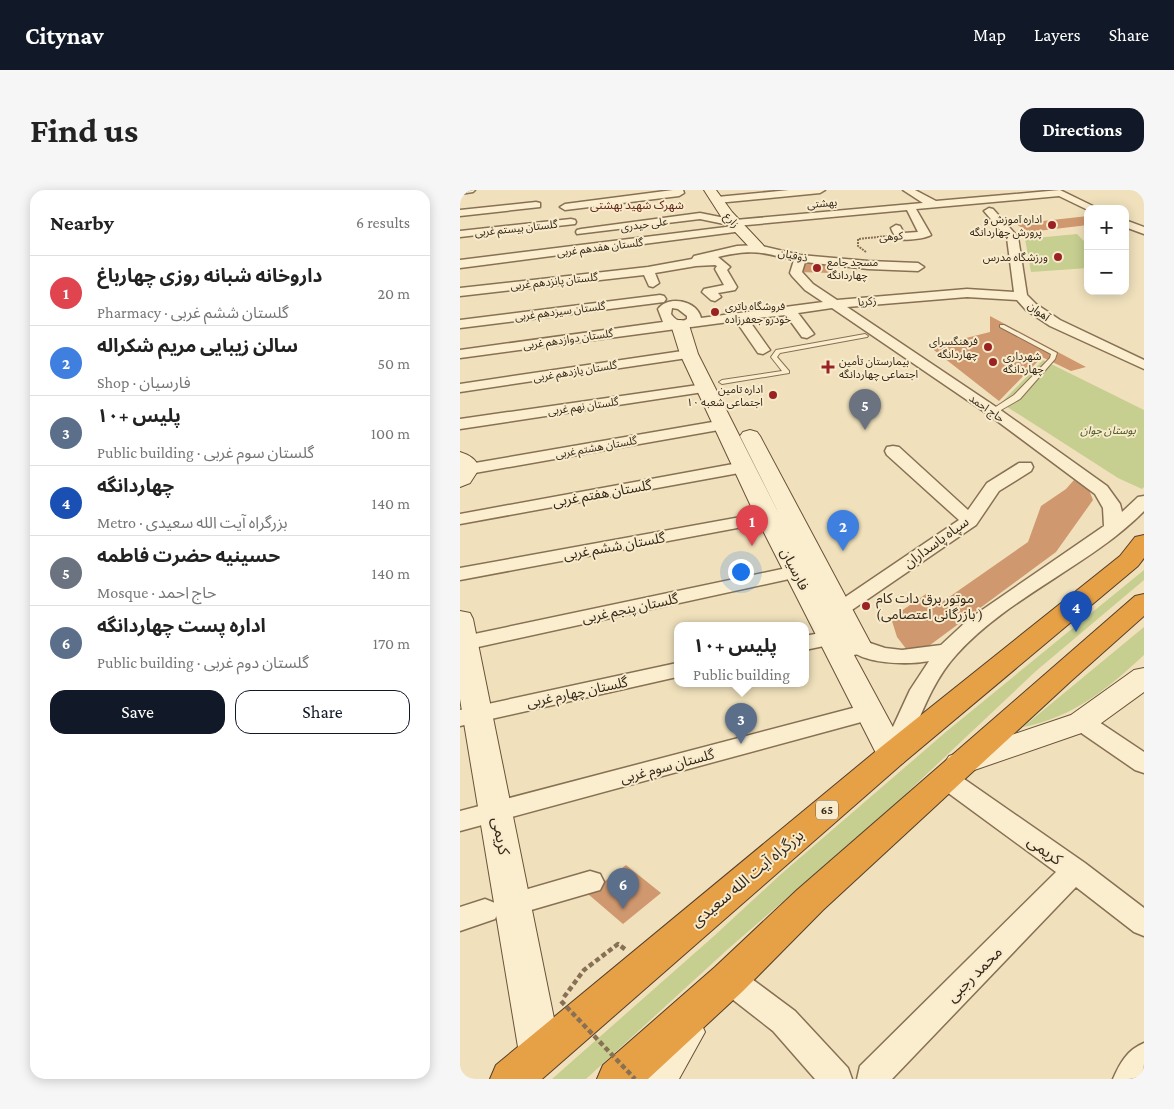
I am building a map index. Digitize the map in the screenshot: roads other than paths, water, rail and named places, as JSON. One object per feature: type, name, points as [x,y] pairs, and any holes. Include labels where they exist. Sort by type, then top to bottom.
[{"type":"highway","name":"بزرگراه آیت الله سعیدی","points":[[511,1079],[892,756],[1129,561],[1131,527]]},
{"type":"highway","points":[[618,1079],[718,989],[810,900],[952,771],[1144,602]]},
{"type":"street","points":[[460,191],[470,190]]},
{"type":"street","points":[[592,190],[605,202]]},
{"type":"street","points":[[713,195],[820,190]]},
{"type":"street","points":[[908,190],[935,205]]},
{"type":"street","points":[[981,190],[997,199],[989,207],[989,211]]},
{"type":"street","points":[[566,211],[605,202],[678,192]]},
{"type":"street","points":[[1060,192],[1086,205]]},
{"type":"street","name":"بهشتی","points":[[734,222],[1060,192]]},
{"type":"street","name":"زارع","points":[[713,195],[758,248]]},
{"type":"street","points":[[460,201],[478,199]]},
{"type":"street","points":[[734,222],[870,200]]},
{"type":"street","name":"آهوان","points":[[974,201],[989,211],[1012,237],[1022,296],[1031,307],[1055,323],[1144,365]]},
{"type":"street","points":[[460,213],[536,205]]},
{"type":"street","name":"کوهی","points":[[898,232],[925,235],[910,207]]},
{"type":"street","points":[[566,211],[618,210]]},
{"type":"street","points":[[566,211],[582,232],[596,243]]},
{"type":"street","name":"گلستان بیستم غربی","points":[[460,234],[499,230],[566,211]]},
{"type":"street","name":"علی حیدری","points":[[582,232],[700,216],[734,222]]},
{"type":"street","name":"گلستان هفدهم غربی","points":[[460,264],[518,271],[596,243],[734,222]]},
{"type":"street","points":[[1129,225],[1144,231]]},
{"type":"street","points":[[499,230],[506,242]]},
{"type":"street","points":[[648,271],[746,254],[758,248]]},
{"type":"street","points":[[696,262],[698,258],[738,249],[758,248]]},
{"type":"street","name":"ذوقیان","points":[[758,248],[800,258],[868,265],[918,267]]},
{"type":"street","name":"حاج احمد","points":[[800,258],[796,273],[809,287],[994,412],[1101,490],[1111,502],[1115,513],[1131,527]]},
{"type":"street","points":[[715,297],[708,292],[731,287],[720,269],[724,266],[717,260]]},
{"type":"street","points":[[518,271],[555,341]]},
{"type":"street","name":"گلستان پانزدهم غربی","points":[[460,292],[518,271],[648,271]]},
{"type":"street","name":"فارسیان","points":[[648,271],[654,284],[683,316],[714,385],[839,610],[841,644]]},
{"type":"street","name":"فارسیان","points":[[654,284],[683,316],[689,354],[714,385],[724,426],[796,572],[841,644],[868,712],[892,756]]},
{"type":"street","name":"زکریا","points":[[683,316],[740,317],[836,304],[948,294],[1022,296]]},
{"type":"street","points":[[789,310],[807,334]]},
{"type":"street","name":"گلستان سیزدهم غربی","points":[[460,324],[540,314],[683,316]]},
{"type":"street","name":"گلستان دوازدهم غربی","points":[[460,354],[555,341],[683,316]]},
{"type":"street","points":[[740,317],[763,350]]},
{"type":"street","name":"گلستان یازدهم غربی","points":[[460,388],[689,354]]},
{"type":"street","name":"گلستان نهم غربی","points":[[460,424],[714,385]]},
{"type":"street","name":"گلستان هشتم غربی","points":[[463,469],[724,426]]},
{"type":"street","points":[[894,451],[970,521]]},
{"type":"street","name":"گلستان هفتم غربی","points":[[460,519],[744,466]]},
{"type":"street","name":"سپاه پاسداران","points":[[839,610],[970,521],[993,487],[1025,467]]},
{"type":"street","points":[[892,756],[921,690],[948,650],[976,624],[1131,527],[1144,501]]},
{"type":"street","name":"گلستان ششم غربی","points":[[460,574],[768,517]]},
{"type":"street","name":"گلستان پنجم غربی","points":[[462,635],[796,572]]},
{"type":"street","name":"کریمی","points":[[462,635],[469,716],[496,813],[486,911],[540,1053]]},
{"type":"street","points":[[809,643],[841,644],[875,654],[898,658],[915,658],[948,650]]},
{"type":"street","name":"گلستان چهارم غربی","points":[[469,716],[674,671]]},
{"type":"street","points":[[952,771],[1082,722],[1144,677]]},
{"type":"street","name":"گلستان سوم غربی","points":[[460,821],[496,813],[868,712]]},
{"type":"street","points":[[1082,722],[1144,764]]},
{"type":"street","name":"کریمی","points":[[952,771],[1075,871],[1144,924]]},
{"type":"street","name":"محمد رجبی","points":[[872,1077],[1075,871]]},
{"type":"street","points":[[486,911],[590,882]]},
{"type":"street","points":[[655,1079],[718,989],[784,1021],[836,1079]]},
{"type":"street","points":[[1129,1079],[1144,1058]]},
{"type":"lane","points":[[994,412],[1024,390],[1054,358],[1054,353],[1002,326]]},
{"type":"lane","points":[[714,385],[787,372],[774,357],[778,351],[864,336]]},
{"type":"place","name":"اداره آموزش و پرورش چهاردانگه","points":[[1052,225]]},
{"type":"place","name":"ورزشگاه مدرس","points":[[1058,257]]},
{"type":"place","name":"مسجد جامع چهاردانگه","points":[[817,268]]},
{"type":"place","name":"فروشگاه باتری خودرو جعفرزاده","points":[[715,312]]},
{"type":"place","name":"فرهنگسرای چهاردانگه","points":[[988,347]]},
{"type":"place","name":"شهرداری چهاردانگه","points":[[993,362]]},
{"type":"place","name":"بیمارستان تأمین اجتماعی چهاردانگه","points":[[828,367]]},
{"type":"place","name":"اداره تامین اجتماعی شعبه ۱۰","points":[[773,395]]},
{"type":"place","name":"حسینیه حضرت فاطمه","points":[[865,430]]},
{"type":"place","name":"داروخانه شبانه روزی چهارباغ","points":[[752,546]]},
{"type":"place","name":"سالن زیبایی مریم شکراله","points":[[843,551]]},
{"type":"place","name":"موتور برق دات کام (بازرگانی اعتصامی )","points":[[866,606]]},
{"type":"place","name":"چهاردانگه","points":[[1076,632]]},
{"type":"place","name":"پلیس +۱۰","points":[[741,744]]},
{"type":"place","name":"اداره پست چهاردانگه","points":[[623,909]]},
{"type":"district","name":"شهرک شهید بهشتی","points":[[637,205]]},
{"type":"park label","name":"بوستان جوان","points":[[1108,430]]}]
